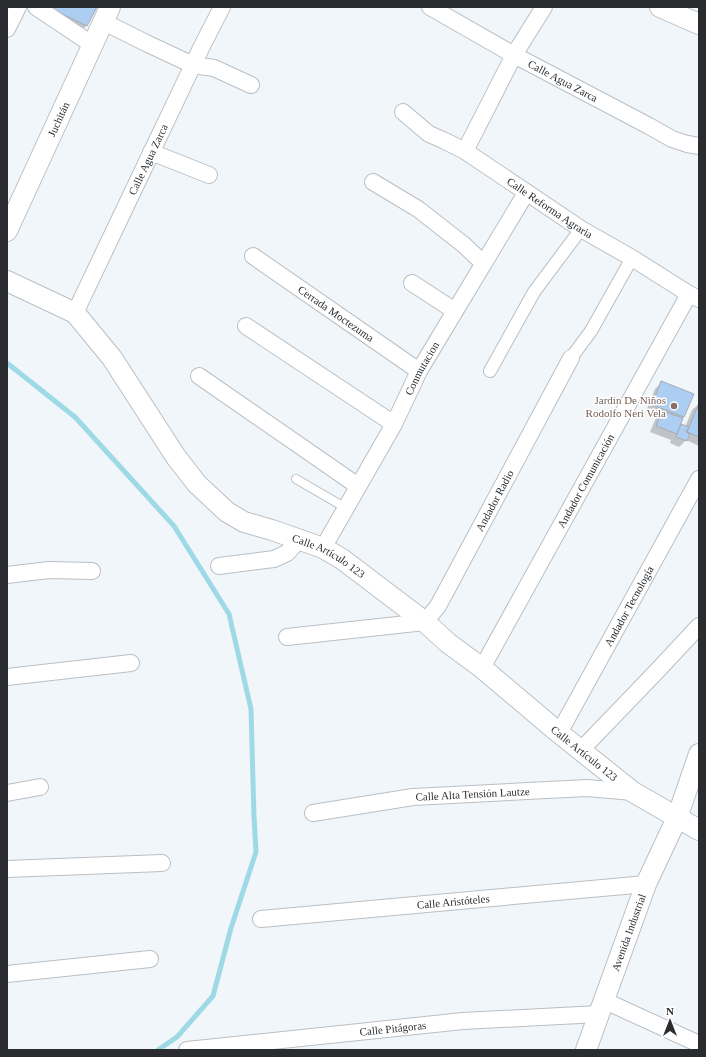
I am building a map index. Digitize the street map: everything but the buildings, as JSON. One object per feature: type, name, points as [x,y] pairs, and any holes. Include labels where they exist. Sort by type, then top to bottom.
[{"type":"street","points":[[7,29],[18,7]]},
{"type":"street","points":[[36,7],[93,45]]},
{"type":"street","name":"Calle Agua Zarca","points":[[74,312],[222,7]]},
{"type":"street","name":"Calle Agua Zarca","points":[[430,7],[514,55],[672,139],[699,146]]},
{"type":"street","points":[[465,151],[514,55],[544,7]]},
{"type":"street","points":[[672,10],[699,24]]},
{"type":"street","points":[[107,14],[146,43],[193,65],[214,68],[251,85]]},
{"type":"street","name":"Juchitán","points":[[7,231],[107,14]]},
{"type":"street","name":"Calle Reforma Agraria","points":[[403,112],[429,134],[465,151],[581,229],[694,296]]},
{"type":"street","points":[[151,152],[209,175]]},
{"type":"street","points":[[373,182],[418,209],[464,245],[483,263]]},
{"type":"street","name":"Conmutacion","points":[[323,548],[394,424],[419,371],[526,192]]},
{"type":"street","points":[[490,371],[534,292],[581,229]]},
{"type":"street","name":"Cerrada Moctezuma","points":[[253,256],[419,371]]},
{"type":"street","name":"Andador Radio","points":[[425,622],[438,606],[571,358],[591,331],[632,258]]},
{"type":"street","name":"Calle Artículo 123","points":[[7,281],[74,312],[112,358],[176,458],[197,484],[226,512],[244,522],[323,548],[342,558],[425,622],[448,643],[482,668],[559,733],[633,792],[699,830]]},
{"type":"street","points":[[412,283],[455,311]]},
{"type":"street","name":"Andador Comunicación","points":[[482,668],[694,296]]},
{"type":"street","points":[[246,326],[394,424]]},
{"type":"street","points":[[199,376],[358,486]]},
{"type":"street","name":"Andador Tecnología","points":[[559,733],[699,479]]},
{"type":"street","points":[[219,566],[274,559],[287,553],[299,540]]},
{"type":"street","points":[[7,575],[48,570],[92,571]]},
{"type":"street","points":[[287,638],[425,622]]},
{"type":"street","points":[[580,750],[699,626]]},
{"type":"street","points":[[7,677],[131,663]]},
{"type":"street","name":"Avenida Industrial","points":[[586,1050],[646,884],[677,818],[699,755]]},
{"type":"street","points":[[7,793],[40,787]]},
{"type":"street","name":"Calle Alta Tensión Lautze","points":[[313,813],[412,797],[587,788],[633,792]]},
{"type":"street","points":[[7,869],[162,863]]},
{"type":"street","name":"Calle Aristóteles","points":[[261,919],[646,884]]},
{"type":"street","points":[[7,974],[150,959]]},
{"type":"street","points":[[601,1007],[699,1044]]},
{"type":"street","name":"Calle Pitágoras","points":[[187,1050],[601,1007]]},
{"type":"lane","points":[[296,479],[346,508]]},
{"type":"waterway","points":[[7,363],[75,417],[174,526],[229,614],[251,709],[256,852],[231,928],[213,996],[177,1037],[158,1050]]},
{"type":"place","name":"Jardin De Niños Rodolfo Neri Vela","points":[[674,406]]}]
